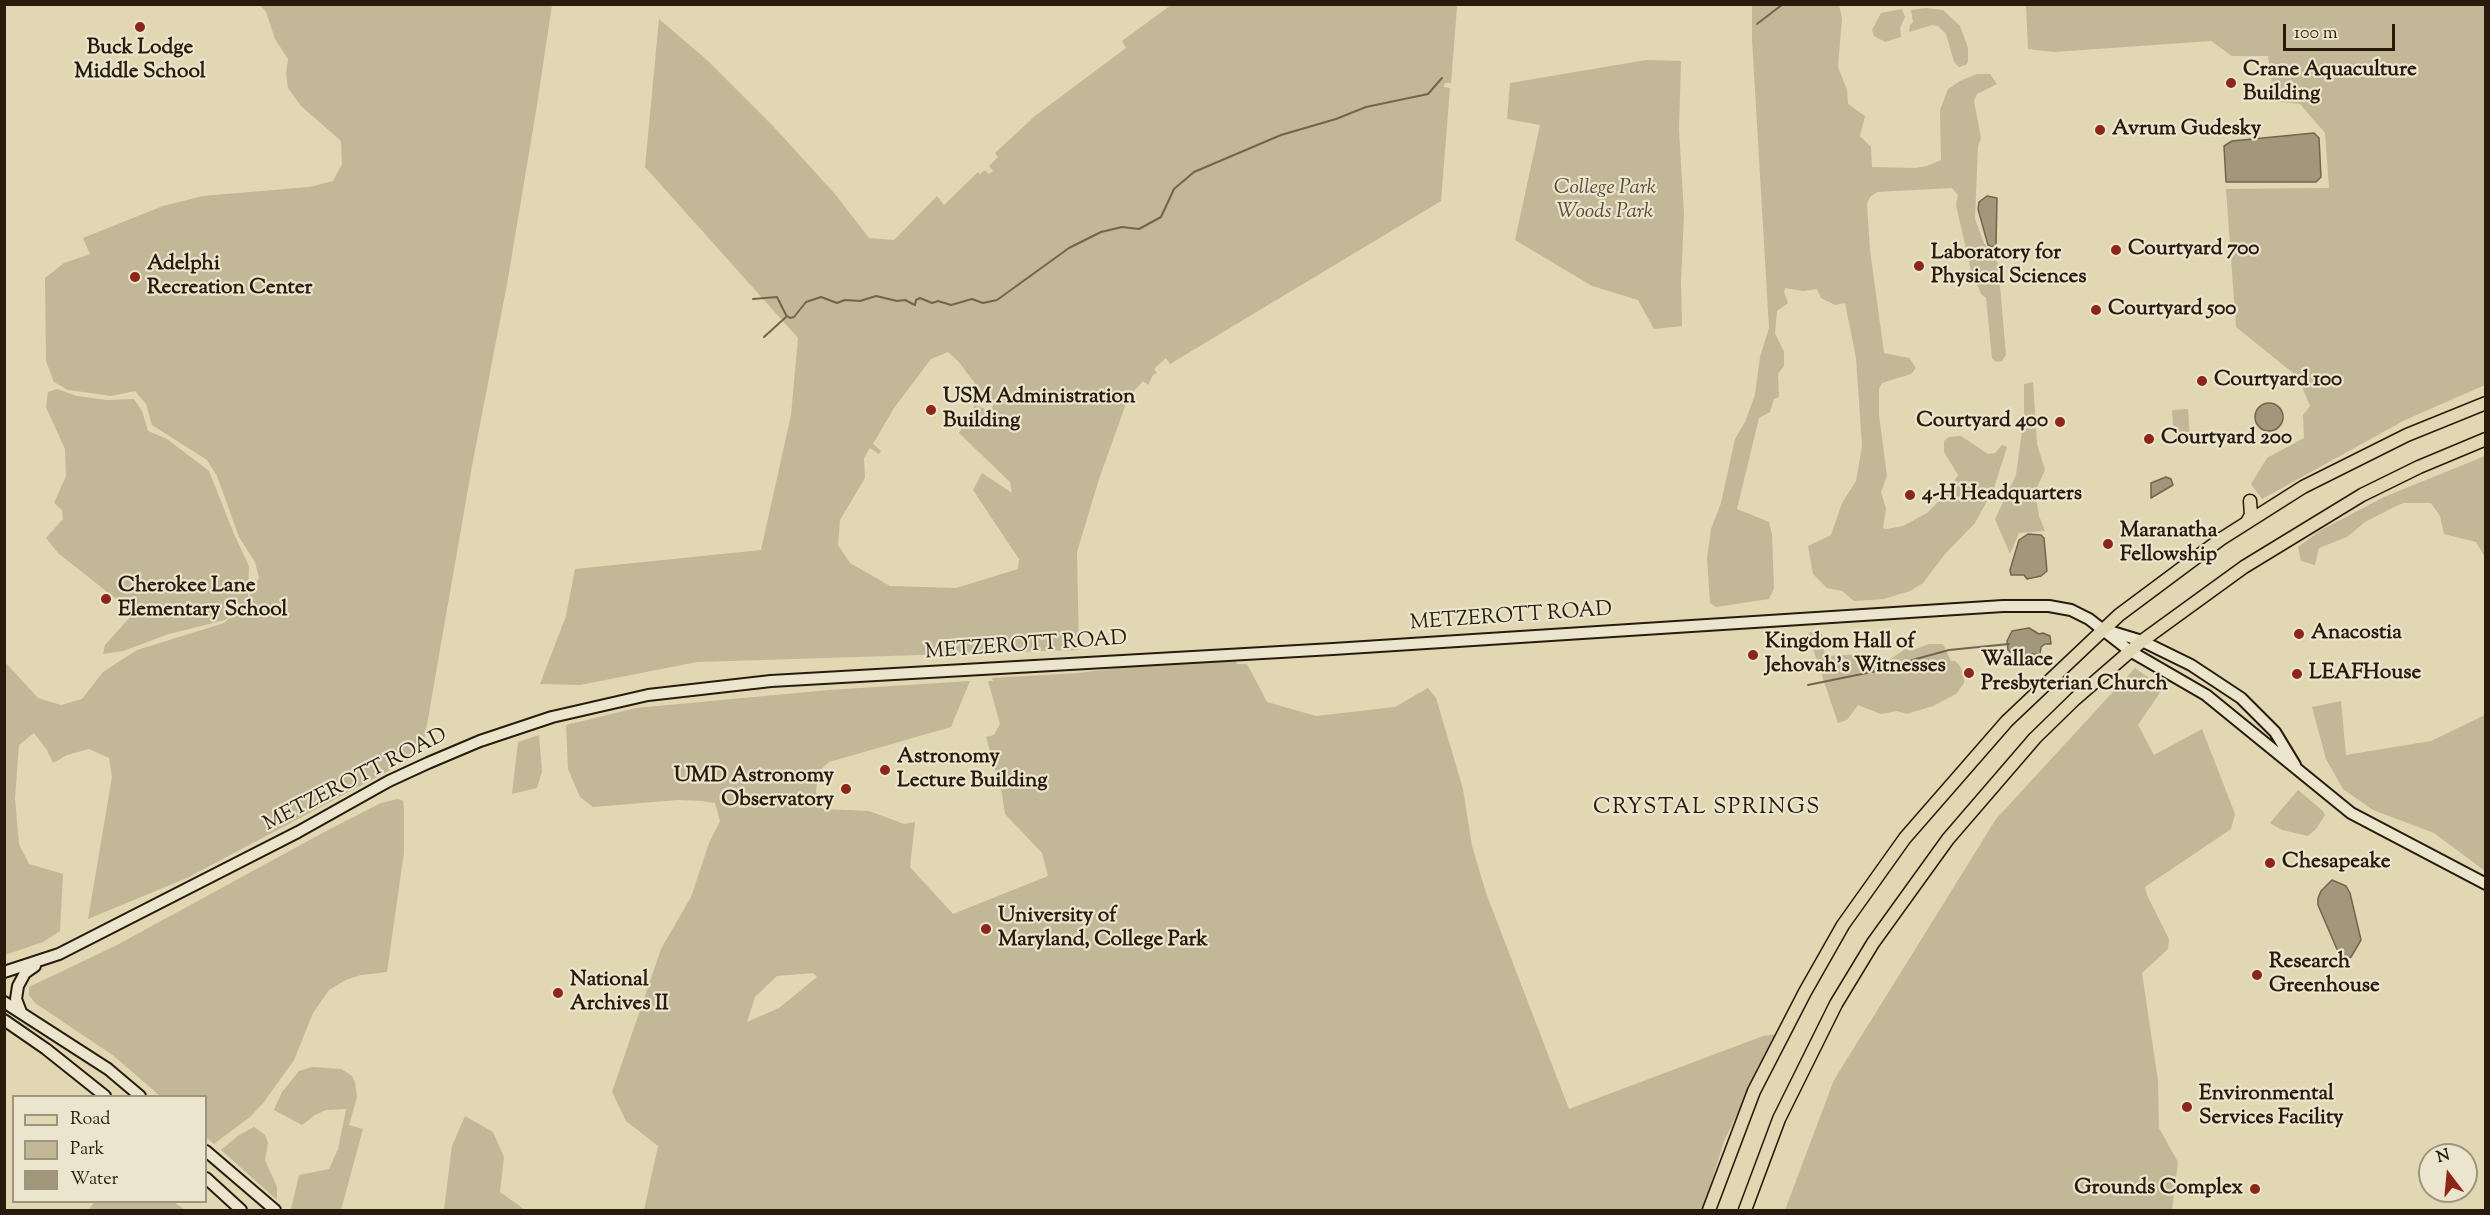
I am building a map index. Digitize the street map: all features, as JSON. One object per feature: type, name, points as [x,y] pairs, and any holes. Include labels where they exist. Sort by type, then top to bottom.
[{"type":"main road","points":[[1709,1210],[1754,1091],[1805,992],[1843,925],[1905,838],[1981,748],[2035,693],[2104,629],[2173,573],[2247,522],[2303,487],[2370,453],[2436,422],[2486,403]]},
{"type":"main road","points":[[1745,1210],[1779,1119],[1836,1004],[1897,909],[1948,839],[2018,756],[2074,699],[2130,651],[2244,567],[2362,495],[2419,467],[2486,439]]},
{"type":"main road","points":[[2247,522],[2251,515],[2250,501]]},
{"type":"street","name":"METZEROTT ROAD","points":[[4,972],[48,958],[236,864],[428,763],[480,741],[552,717],[648,695],[771,681],[1380,646],[2004,606],[2049,606],[2071,610],[2104,629]]},
{"type":"street","points":[[2104,629],[2142,641],[2191,665],[2241,698],[2275,732],[2300,773]]},
{"type":"street","points":[[2104,629],[2130,651],[2206,695],[2357,817],[2486,884]]},
{"type":"street","points":[[21,1012],[16,999],[18,986],[25,973],[48,958]]},
{"type":"street","points":[[4,1002],[108,1069],[139,1095]]},
{"type":"street","points":[[4,1020],[46,1049],[104,1095]]},
{"type":"street","points":[[207,1152],[275,1210]]},
{"type":"street","points":[[207,1179],[241,1210]]},
{"type":"green space","points":[[1452,4],[1457,7],[1451,83],[1445,83],[1444,87],[1450,88],[1441,201],[1170,364],[1166,358],[1154,369],[1157,373],[1153,375],[1148,385],[1143,381],[1128,398],[1099,479],[1077,552],[1079,650],[697,662],[580,685],[540,684],[566,616],[575,569],[761,550],[791,415],[798,338],[645,167],[659,19],[707,60],[773,126],[835,194],[869,238],[894,240],[937,196],[944,205],[978,172],[980,174],[985,170],[989,174],[993,171],[989,166],[998,157],[995,153],[1035,116],[1126,48],[1122,41],[1171,5]],"holes":[[[948,352],[994,404],[990,411],[975,405],[959,433],[1010,482],[1012,493],[982,473],[973,490],[1019,559],[1018,569],[956,588],[890,586],[850,563],[838,545],[840,520],[865,478],[864,458],[870,448],[879,454],[881,451],[873,444],[894,408],[931,359]]]},
{"type":"green space","points":[[260,5],[552,5],[507,284],[472,466],[422,753],[187,878],[88,919],[112,777],[109,758],[89,749],[67,755],[53,763],[47,750],[34,733],[19,745],[15,798],[19,844],[29,864],[63,874],[60,931],[43,942],[5,955],[5,662],[38,698],[61,705],[82,699],[103,672],[137,650],[224,623],[246,603],[225,620],[169,634],[123,651],[103,654],[105,645],[131,616],[125,606],[58,553],[46,538],[63,519],[62,510],[54,503],[66,476],[65,449],[46,407],[48,392],[57,389],[77,396],[107,400],[134,399],[142,411],[148,431],[167,439],[209,471],[249,566],[248,598],[259,578],[255,562],[239,537],[217,476],[207,460],[152,425],[146,404],[135,391],[111,396],[68,390],[54,382],[46,361],[45,278],[64,263],[90,254],[83,238],[163,206],[203,196],[309,187],[333,181],[342,164],[341,141],[301,106],[288,88],[286,74],[288,59],[275,39],[266,12]]},
{"type":"green space","points":[[1752,5],[1839,5],[1842,18],[1838,67],[1847,90],[1848,104],[1865,116],[1860,136],[1871,147],[1872,167],[1915,168],[1941,160],[1940,110],[1948,89],[1977,74],[1990,74],[1997,84],[1977,94],[1974,101],[1981,138],[1978,146],[1975,219],[1984,243],[1998,263],[2006,355],[2002,361],[1996,362],[1992,358],[1986,298],[1981,294],[1971,271],[1956,205],[1958,195],[1952,188],[1877,192],[1870,197],[1867,204],[1870,250],[1884,353],[1909,358],[1916,368],[1911,374],[1882,383],[1879,389],[1879,415],[1887,476],[1881,492],[1886,509],[1883,528],[1903,526],[1927,513],[1948,492],[1958,475],[1944,452],[1944,441],[1949,437],[1961,436],[1988,454],[1995,453],[2002,445],[2007,447],[1994,488],[1975,523],[1945,554],[1923,583],[1910,591],[1884,599],[1854,601],[1842,591],[1827,588],[1813,574],[1808,546],[1831,535],[1842,503],[1856,481],[1862,446],[1856,358],[1845,303],[1835,305],[1821,298],[1817,289],[1803,291],[1785,288],[1788,303],[1777,311],[1775,333],[1784,352],[1784,366],[1778,374],[1779,397],[1774,399],[1770,412],[1759,418],[1737,509],[1769,522],[1772,534],[1774,588],[1769,599],[1716,607],[1710,603],[1707,558],[1711,529],[1721,503],[1735,439],[1745,422],[1755,395],[1760,357],[1769,328]]},
{"type":"green space","points":[[2026,5],[2485,5],[2485,385],[2405,420],[2262,499],[2251,484],[2267,458],[2304,438],[2303,415],[2310,406],[2298,377],[2236,327],[2226,189],[2329,188],[2325,133],[2300,104],[2274,101],[2268,56],[2232,56],[2211,41],[2054,52],[2028,49]]},
{"type":"green space","points":[[1926,8],[1943,10],[1960,26],[1968,48],[1966,65],[1959,67],[1954,62],[1946,34],[1938,26],[1932,25],[1909,32],[1913,22],[1911,10]]},
{"type":"green space","points":[[1902,9],[1905,17],[1900,28],[1901,37],[1885,42],[1874,36],[1872,30],[1881,13]]},
{"type":"green space","name":"College Park Woods Park","points":[[1646,60],[1681,61],[1679,130],[1684,214],[1682,326],[1654,329],[1638,300],[1592,286],[1515,240],[1540,125],[1507,119],[1510,83]]},
{"type":"green space","points":[[2033,382],[2037,444],[2045,470],[2035,492],[2039,516],[2045,531],[2019,533],[2010,554],[1995,519],[2016,475],[2024,416],[2024,384]]},
{"type":"green space","points":[[2188,409],[2190,437],[2174,438],[2172,410]]},
{"type":"green space","points":[[2485,456],[2485,557],[2476,542],[2444,534],[2440,516],[2431,503],[2404,503],[2365,522],[2347,537],[2319,548],[2315,565],[2301,561],[2298,547],[2321,530],[2384,497]]},
{"type":"green space","points":[[1810,632],[1822,634],[1825,656],[1864,654],[1889,660],[1905,649],[1911,651],[1929,644],[1943,644],[1951,661],[1959,665],[1964,674],[1964,683],[1956,694],[1933,706],[1907,714],[1897,711],[1881,714],[1858,705],[1847,720],[1838,723],[1808,634]]},
{"type":"green space","name":"University of Maryland, College Park","points":[[1235,661],[1237,664],[1247,664],[1267,702],[1316,716],[1395,707],[1428,688],[1436,698],[1463,789],[1472,846],[1486,893],[1569,1109],[1763,1036],[1777,1034],[1724,1141],[1703,1210],[644,1210],[658,1146],[626,1121],[612,1092],[661,949],[691,897],[709,843],[720,821],[715,803],[702,801],[678,800],[593,807],[580,797],[568,769],[566,725],[636,708],[829,690],[970,681],[951,727],[829,762],[818,772],[816,792],[823,809],[869,811],[904,824],[915,822],[910,867],[953,914],[1048,876],[1042,853],[1005,814],[1002,794],[986,737],[994,735],[1000,724],[988,681],[993,681],[992,678],[1078,673],[1165,662]],"holes":[[[813,973],[817,977],[779,1008],[747,1022],[755,997],[777,976]]]},
{"type":"green space","points":[[2135,668],[2163,688],[2138,725],[2154,755],[2202,729],[2235,814],[2231,829],[2145,887],[2169,939],[2168,949],[2142,973],[2158,1081],[2159,1128],[2178,1162],[2172,1210],[1785,1210],[1834,1080],[1996,819]]},
{"type":"green space","points":[[2341,701],[2346,755],[2431,741],[2485,715],[2485,871],[2434,833],[2373,810],[2343,789],[2326,759],[2312,707]]},
{"type":"green space","points":[[539,735],[542,771],[537,788],[512,794],[518,742]]},
{"type":"green space","points":[[2298,790],[2325,815],[2316,829],[2308,836],[2282,830],[2270,823]]},
{"type":"green space","points":[[398,799],[403,801],[404,810],[404,852],[387,972],[361,975],[346,980],[329,990],[313,1013],[294,1060],[264,1102],[250,1117],[214,1144],[207,1138],[207,1095],[159,1095],[114,1056],[35,1003],[29,995],[29,987],[117,945],[381,803]]},
{"type":"green space","points":[[312,1067],[341,1069],[352,1076],[355,1082],[357,1097],[349,1125],[363,1129],[341,1210],[291,1209],[299,1175],[329,1169],[338,1149],[346,1109],[326,1110],[302,1125],[274,1110],[282,1092],[299,1071]]},
{"type":"green space","points":[[465,1116],[493,1132],[504,1157],[500,1192],[525,1210],[444,1210],[452,1146]]},
{"type":"green space","points":[[254,1127],[265,1135],[268,1143],[265,1160],[277,1187],[277,1200],[221,1150],[239,1135]]},
{"type":"green space","points":[[94,1203],[175,1203],[185,1210],[88,1210]]},
{"type":"water","points":[[2314,133],[2319,138],[2321,177],[2316,182],[2226,182],[2224,146],[2232,141]]},
{"type":"water","points":[[1987,196],[1997,198],[1996,245],[1992,247],[1988,245],[1978,209],[1979,202]]},
{"type":"water","points":[[2269,403],[2279,407],[2283,417],[2279,427],[2269,431],[2259,427],[2255,417],[2259,407]]},
{"type":"water","points":[[2166,477],[2171,479],[2173,485],[2151,498],[2151,483]]},
{"type":"water","points":[[2028,534],[2041,535],[2044,538],[2047,571],[2041,576],[2027,579],[2024,575],[2011,575],[2010,570],[2019,540]]},
{"type":"water","points":[[2029,628],[2039,634],[2050,636],[2051,644],[2041,647],[2040,654],[2030,654],[2023,663],[2017,656],[2014,656],[2014,650],[2010,652],[2008,650],[2007,641],[2012,631]]},
{"type":"water","points":[[2332,880],[2346,886],[2350,893],[2361,940],[2351,957],[2342,961],[2318,905],[2321,891]]},
{"type":"waterway","points":[[1757,24],[1783,4]]},
{"type":"waterway","points":[[753,299],[777,297],[786,315],[790,318],[794,317],[806,302],[821,297],[837,303],[845,300],[860,301],[876,296],[897,301],[905,300],[915,305],[916,300],[920,298],[932,303],[938,301],[951,305],[972,299],[983,303],[997,300],[1069,248],[1101,232],[1122,227],[1139,229],[1161,217],[1174,189],[1194,172],[1281,135],[1336,119],[1366,107],[1428,94],[1442,78]]},
{"type":"waterway","points":[[764,337],[786,317]]},
{"type":"waterway","points":[[1808,685],[1891,668],[1949,650],[2009,644]]},
{"type":"place","name":"Buck Lodge Middle School","points":[[140,27]]},
{"type":"place","name":"Crane Aquaculture Building","points":[[2231,83]]},
{"type":"place","name":"Avrum Gudesky","points":[[2100,130]]},
{"type":"place","name":"Courtyard 700","points":[[2116,250]]},
{"type":"place","name":"Laboratory for Physical Sciences","points":[[1919,266]]},
{"type":"place","name":"Adelphi Recreation Center","points":[[135,277]]},
{"type":"place","name":"Courtyard 500","points":[[2096,310]]},
{"type":"place","name":"Courtyard 100","points":[[2202,381]]},
{"type":"place","name":"USM Administration Building","points":[[931,410]]},
{"type":"place","name":"Courtyard 400","points":[[2060,422]]},
{"type":"place","name":"Courtyard 200","points":[[2149,439]]},
{"type":"place","name":"4-H Headquarters","points":[[1910,495]]},
{"type":"place","name":"Maranatha Fellowship","points":[[2108,544]]},
{"type":"place","name":"Cherokee Lane Elementary School","points":[[106,599]]},
{"type":"place","name":"Anacostia","points":[[2299,634]]},
{"type":"place","name":"Kingdom Hall of Jehovah’s Witnesses","points":[[1753,655]]},
{"type":"place","name":"Wallace Presbyterian Church","points":[[1969,673]]},
{"type":"place","name":"LEAFHouse","points":[[2297,674]]},
{"type":"place","name":"Astronomy Lecture Building","points":[[885,770]]},
{"type":"place","name":"UMD Astronomy Observatory","points":[[846,789]]},
{"type":"place","name":"Chesapeake","points":[[2270,863]]},
{"type":"place","name":"University of Maryland, College Park","points":[[986,929]]},
{"type":"place","name":"Research Greenhouse","points":[[2257,975]]},
{"type":"place","name":"National Archives II","points":[[558,993]]},
{"type":"place","name":"Environmental Services Facility","points":[[2187,1107]]},
{"type":"place","name":"Grounds Complex","points":[[2255,1189]]},
{"type":"district","name":"CRYSTAL SPRINGS","points":[[1707,809]]}]
